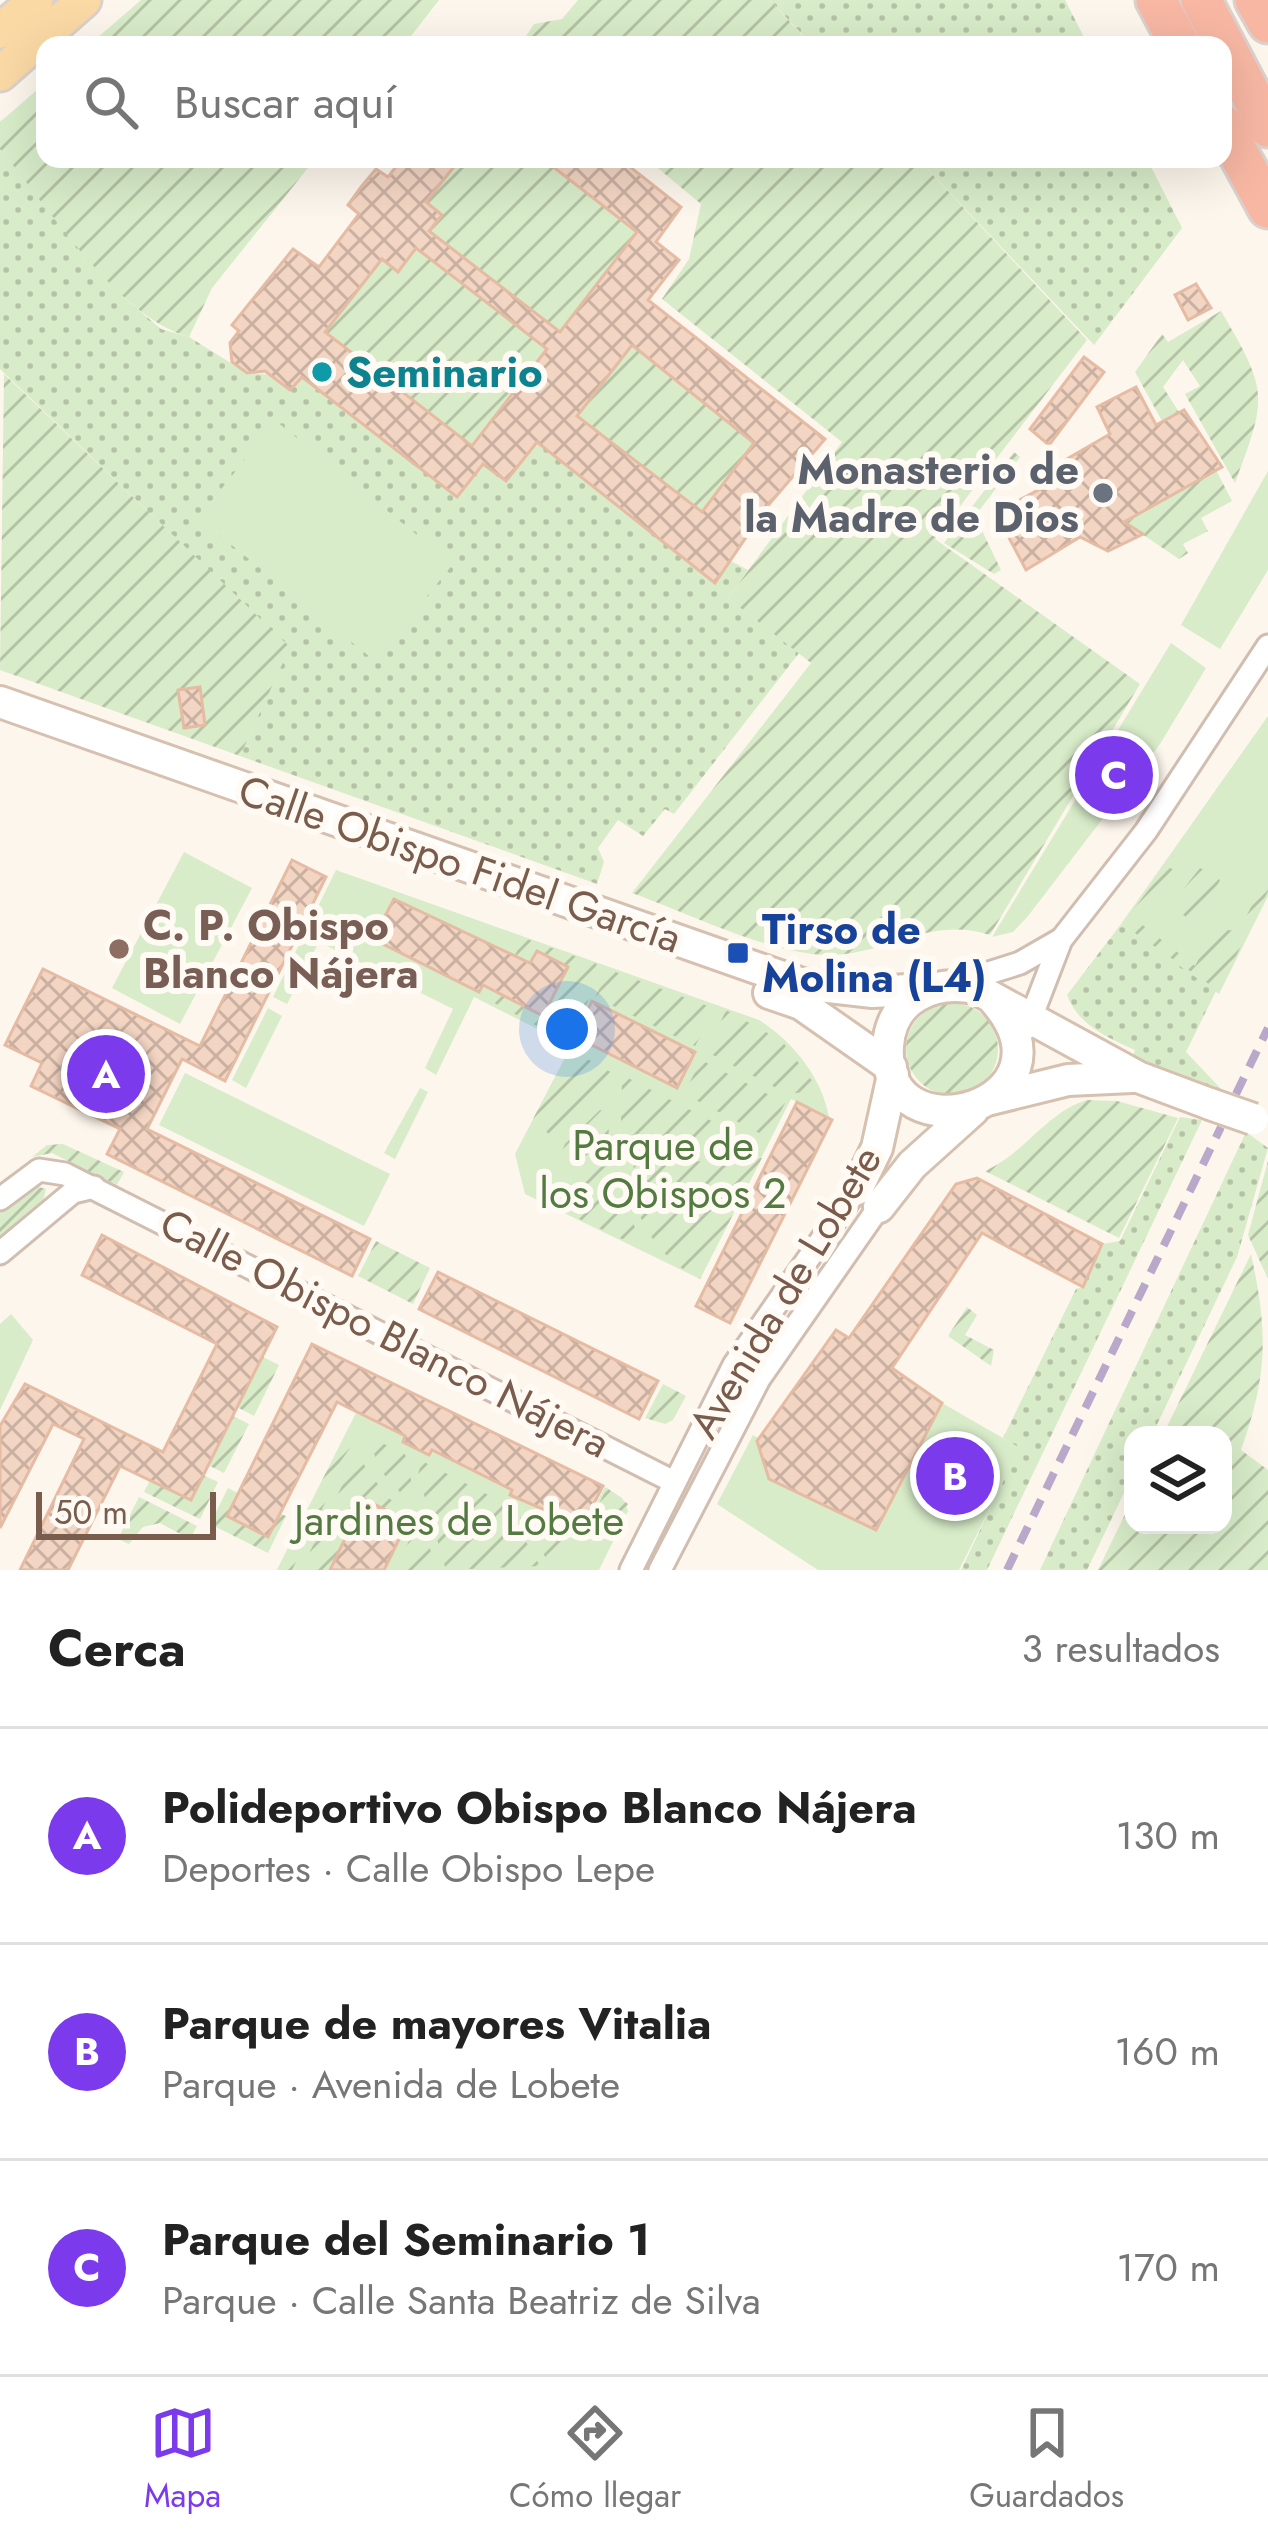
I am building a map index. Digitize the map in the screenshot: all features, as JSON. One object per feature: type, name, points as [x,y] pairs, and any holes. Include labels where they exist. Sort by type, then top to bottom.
[{"type":"highway","points":[[1156,0],[1175,36]]},
{"type":"highway","points":[[1183,0],[1209,36]]},
{"type":"highway","points":[[1201,0],[1220,36]]},
{"type":"highway","points":[[1258,0],[1268,22]]},
{"type":"highway","points":[[1232,59],[1259,110]]},
{"type":"highway","points":[[1232,70],[1259,110]]},
{"type":"highway","points":[[1232,141],[1268,208]]},
{"type":"main road","points":[[0,31],[36,0]]},
{"type":"main road","points":[[43,36],[84,0]]},
{"type":"main road","points":[[0,74],[36,42]]},
{"type":"main road","name":"Calle Obispo Fidel García","points":[[0,702],[802,984],[873,992],[940,987]]},
{"type":"main road","name":"Calle Obispo Fidel García","points":[[0,719],[801,1004],[892,1071]]},
{"type":"main road","points":[[1138,1077],[1068,1080],[954,1113],[918,1103],[892,1071],[892,1025],[900,1010],[940,987],[993,999],[1138,1077],[1260,1121]]},
{"type":"main road","points":[[982,1104],[1005,1085],[1017,1049],[1014,1030],[993,999]]},
{"type":"main road","name":"Avenida de Lobete","points":[[868,1198],[892,1071]]},
{"type":"main road","name":"Avenida de Lobete","points":[[868,1198],[982,1104]]},
{"type":"street","points":[[1017,1049],[1060,940],[1146,831],[1268,646]]},
{"type":"street","points":[[940,987],[1020,963],[1060,940]]},
{"type":"street","name":"Calle Obispo Blanco Nájera","points":[[0,1198],[28,1175],[49,1169],[95,1187],[674,1481]]},
{"type":"street","points":[[0,1253],[73,1192],[95,1187]]},
{"type":"street","name":"Avenida de Lobete","points":[[631,1570],[734,1365],[868,1198]]},
{"type":"street","name":"Avenida de Lobete","points":[[660,1570],[736,1417],[868,1198]]},
{"type":"green space","points":[[141,0],[439,0],[411,36],[99,36]]},
{"type":"green space","points":[[578,0],[770,0],[803,36],[526,36],[534,24],[562,19]]},
{"type":"green space","points":[[770,0],[1065,0],[1083,36],[804,36]]},
{"type":"green space","points":[[36,91],[36,168],[308,168],[212,288],[189,337],[162,326],[136,307],[86,257],[0,149],[0,122]]},
{"type":"green space","points":[[0,149],[127,300],[161,329],[189,337],[247,373],[302,377],[456,497],[483,464],[507,481],[537,442],[715,582],[731,561],[748,570],[728,598],[799,653],[674,814],[665,809],[643,836],[618,820],[598,848],[604,862],[597,884],[240,756],[289,647],[0,369]]},
{"type":"green space","points":[[453,168],[555,168],[637,232],[560,332],[429,231],[442,215],[426,202]]},
{"type":"green space","points":[[658,168],[926,168],[1087,340],[935,539],[1140,684],[990,935],[948,930],[849,953],[805,953],[755,940],[632,893],[811,663],[728,598],[842,442],[662,299],[689,259],[701,204]]},
{"type":"green space","points":[[927,168],[1152,168],[1182,228],[1094,345]]},
{"type":"green space","points":[[416,248],[547,349],[472,446],[325,332],[382,259],[398,271]]},
{"type":"green space","points":[[1221,311],[1248,359],[1258,394],[1253,431],[1235,483],[1185,394],[1200,386],[1183,360],[1163,387],[1179,412],[1162,421],[1135,372],[1162,334],[1168,342]]},
{"type":"green space","points":[[632,345],[754,443],[702,512],[577,416]]},
{"type":"green space","points":[[4,374],[290,647],[240,756],[0,670]]},
{"type":"green space","points":[[276,421],[453,564],[375,661],[198,518]]},
{"type":"green space","points":[[1014,452],[1020,457],[975,516],[1001,570],[994,574],[944,543]]},
{"type":"green space","points":[[1216,470],[1232,501],[1201,518],[1208,531],[1183,544],[1188,553],[1179,559],[1124,522]]},
{"type":"green space","points":[[1268,471],[1268,570],[1220,649],[1181,625]]},
{"type":"green space","points":[[1171,643],[1206,668],[1160,744],[1028,916],[1013,932],[992,937]]},
{"type":"green space","points":[[1268,716],[1268,896],[1219,994],[1121,924]]},
{"type":"green space","points":[[184,852],[252,888],[180,1024],[112,988]]},
{"type":"green space","points":[[1167,866],[1175,871],[1163,887],[1159,884],[1136,920],[1195,966],[1214,929],[1239,931],[1268,873],[1268,891],[1219,991],[1122,924]]},
{"type":"green space","points":[[1200,868],[1220,880],[1198,925],[1170,906]]},
{"type":"green space","name":"Parque de los Obispos 2","points":[[336,870],[759,1020],[804,1062],[820,1088],[829,1117],[791,1099],[700,1279],[525,1194],[515,1154],[571,1046],[474,997],[436,1075],[425,1068],[453,1009],[319,942],[287,1004],[273,997]],"holes":[[[592,1002],[694,1053],[678,1087],[575,1037]]]},
{"type":"green space","points":[[1121,924],[1216,991],[1186,1052],[1223,1091],[1132,1059],[1135,1050],[1078,1015],[1067,995]]},
{"type":"green space","points":[[524,938],[597,964],[586,991],[590,997],[574,1030],[563,1040],[487,999],[509,954],[514,957]]},
{"type":"green space","points":[[610,970],[716,1009],[695,1046],[595,997]]},
{"type":"green space","points":[[952,1003],[970,1006],[985,1016],[995,1031],[995,1067],[985,1082],[970,1092],[952,1095],[934,1092],[919,1082],[909,1067],[906,1049],[909,1031],[919,1016],[934,1006]]},
{"type":"green space","points":[[268,1008],[282,1016],[246,1088],[232,1080]]},
{"type":"green space","points":[[726,1010],[782,1041],[819,1090],[788,1094],[707,1052]]},
{"type":"green space","points":[[570,1049],[614,1074],[596,1100],[592,1098],[581,1110],[584,1115],[553,1138],[533,1119]]},
{"type":"green space","points":[[701,1060],[785,1103],[767,1137],[684,1094]]},
{"type":"green space","points":[[185,1073],[390,1174],[364,1226],[159,1125]]},
{"type":"green space","points":[[628,1078],[760,1146],[629,1150],[621,1120],[622,1082]]},
{"type":"green space","points":[[420,1088],[428,1092],[395,1159],[384,1153]]},
{"type":"green space","points":[[1087,1100],[1117,1101],[1178,1118],[1119,1238],[985,1171],[1060,1113]]},
{"type":"green space","points":[[600,1110],[610,1114],[608,1141],[614,1141],[616,1155],[560,1156],[565,1144]]},
{"type":"green space","points":[[1180,1117],[1202,1120],[987,1570],[961,1570],[1019,1448],[1003,1438],[1076,1289],[1083,1287],[1102,1244],[1120,1241]]},
{"type":"green space","points":[[1246,1132],[1268,1148],[1237,1257],[1156,1426],[1124,1426],[1124,1493],[1087,1570],[1040,1570]]},
{"type":"green space","points":[[63,1144],[124,1172],[117,1185],[52,1153],[32,1157],[47,1145]]},
{"type":"green space","points":[[762,1158],[700,1279],[685,1271],[659,1247],[640,1217],[634,1165]]},
{"type":"green space","points":[[1268,1161],[1268,1279],[1248,1235]]},
{"type":"green space","points":[[613,1166],[621,1171],[621,1200],[641,1239],[639,1247],[530,1196],[532,1189],[583,1186],[582,1168]]},
{"type":"green space","points":[[32,1185],[46,1189],[43,1201],[0,1238],[0,1213]]},
{"type":"green space","points":[[376,1241],[430,1268],[413,1304],[358,1276]]},
{"type":"green space","points":[[1251,1254],[1262,1330],[1261,1375],[1241,1450],[1268,1470],[1268,1570],[1098,1570],[1124,1517],[1124,1534],[1232,1534],[1232,1426],[1167,1426]]},
{"type":"green space","points":[[967,1307],[977,1315],[965,1335],[994,1350],[991,1366],[948,1336]]},
{"type":"green space","points":[[11,1314],[33,1340],[0,1410],[0,1324]]},
{"type":"green space","points":[[263,1357],[279,1365],[254,1416],[237,1407]]},
{"type":"green space","points":[[663,1384],[686,1396],[673,1420],[665,1424],[645,1418]]},
{"type":"green space","points":[[942,1403],[1020,1448],[959,1570],[818,1570],[717,1504],[753,1435],[885,1511]]},
{"type":"green space","name":"Jardines de Lobete","points":[[356,1413],[583,1528],[605,1487],[622,1498],[628,1511],[599,1570],[384,1570],[408,1521],[365,1499],[330,1570],[277,1570]]},
{"type":"green space","points":[[233,1416],[249,1424],[224,1473],[208,1465]]},
{"type":"green space","points":[[349,1427],[355,1441],[335,1469],[340,1473],[313,1527],[309,1526],[300,1542],[304,1545],[292,1570],[277,1570]]},
{"type":"green space","points":[[367,1436],[405,1454],[415,1497],[408,1501],[381,1471]]},
{"type":"green space","points":[[357,1455],[387,1497],[411,1514],[408,1521],[364,1500],[330,1570],[301,1570]]},
{"type":"green space","points":[[422,1461],[504,1503],[540,1566],[446,1570],[418,1474]]},
{"type":"green space","points":[[203,1475],[218,1482],[200,1519],[144,1492],[150,1480]]},
{"type":"green space","points":[[228,1488],[238,1493],[268,1536],[281,1514],[286,1516],[268,1553],[210,1524]]},
{"type":"green space","points":[[607,1488],[628,1504],[611,1545],[585,1531]]},
{"type":"green space","points":[[139,1497],[197,1526],[190,1539],[160,1523],[143,1527],[129,1544],[118,1539]]},
{"type":"green space","points":[[522,1512],[573,1536],[565,1552],[548,1561],[519,1517]]},
{"type":"green space","points":[[417,1524],[422,1524],[437,1570],[395,1570]]},
{"type":"building","name":"Seminario","points":[[395,168],[453,168],[426,202],[442,215],[429,231],[560,332],[637,232],[555,168],[631,168],[681,207],[656,242],[679,260],[648,300],[825,439],[765,509],[715,583],[537,442],[506,481],[483,464],[457,497],[302,377],[290,390],[265,371],[247,373],[232,362],[230,343],[239,331],[232,325],[293,249],[319,267],[359,214],[348,205],[376,169],[388,177]],"holes":[[[416,248],[547,349],[472,446],[325,332],[382,259],[398,272]],[[632,345],[754,443],[702,512],[577,416]]]},
{"type":"building","points":[[1196,284],[1211,308],[1188,320],[1175,295]]},
{"type":"building","points":[[1084,357],[1104,372],[1049,445],[1030,429]]},
{"type":"building","name":"Monasterio de la Madre de Dios","points":[[1136,387],[1156,425],[1184,410],[1222,467],[1124,522],[1143,534],[1108,551],[1080,537],[1026,570],[1007,534],[1014,530],[1003,509],[1060,478],[1055,466],[1110,434],[1097,407]]},
{"type":"building","points":[[200,687],[205,725],[184,728],[178,690]]},
{"type":"building","points":[[292,860],[326,877],[225,1081],[182,1059],[147,1129],[370,1239],[352,1276],[107,1154],[120,1129],[31,1086],[42,1063],[5,1045],[43,969],[200,1046]]},
{"type":"building","points":[[394,899],[530,963],[537,951],[568,967],[543,1016],[483,985],[479,992],[373,939]]},
{"type":"building","points":[[592,1001],[695,1052],[677,1088],[574,1036]]},
{"type":"building","points":[[797,1102],[832,1120],[730,1323],[696,1306]]},
{"type":"building","points":[[977,1178],[1102,1244],[1083,1287],[982,1233],[892,1368],[942,1403],[876,1530],[769,1479],[757,1441],[836,1330],[849,1338],[956,1184]]},
{"type":"building","points":[[102,1235],[277,1327],[191,1500],[120,1466],[68,1570],[20,1570],[84,1439],[53,1424],[0,1528],[0,1426],[25,1384],[163,1452],[217,1344],[82,1275]]},
{"type":"building","points":[[438,1272],[658,1381],[639,1419],[419,1309]]},
{"type":"building","points":[[312,1344],[603,1486],[582,1526],[510,1495],[512,1490],[432,1450],[429,1455],[403,1442],[405,1436],[337,1402],[268,1537],[227,1516]]},
{"type":"building","points":[[364,1499],[408,1521],[384,1570],[330,1570]]},
{"type":"railway","points":[[1236,1094],[1268,1028]]},
{"type":"railway","points":[[1007,1570],[1221,1127]]},
{"type":"place","name":"Seminario","points":[[322,372]]},
{"type":"place","name":"Monasterio de la Madre de Dios","points":[[1103,493]]},
{"type":"place","name":"Parque del Seminario 1","points":[[1114,775]]},
{"type":"place","name":"C. P. Obispo Blanco Nájera","points":[[119,949]]},
{"type":"place","name":"Tirso de Molina (L4)","points":[[738,953]]},
{"type":"place","name":"Polideportivo Obispo Blanco Nájera","points":[[106,1074]]},
{"type":"place","name":"Parque de mayores Vitalia","points":[[955,1476]]}]
